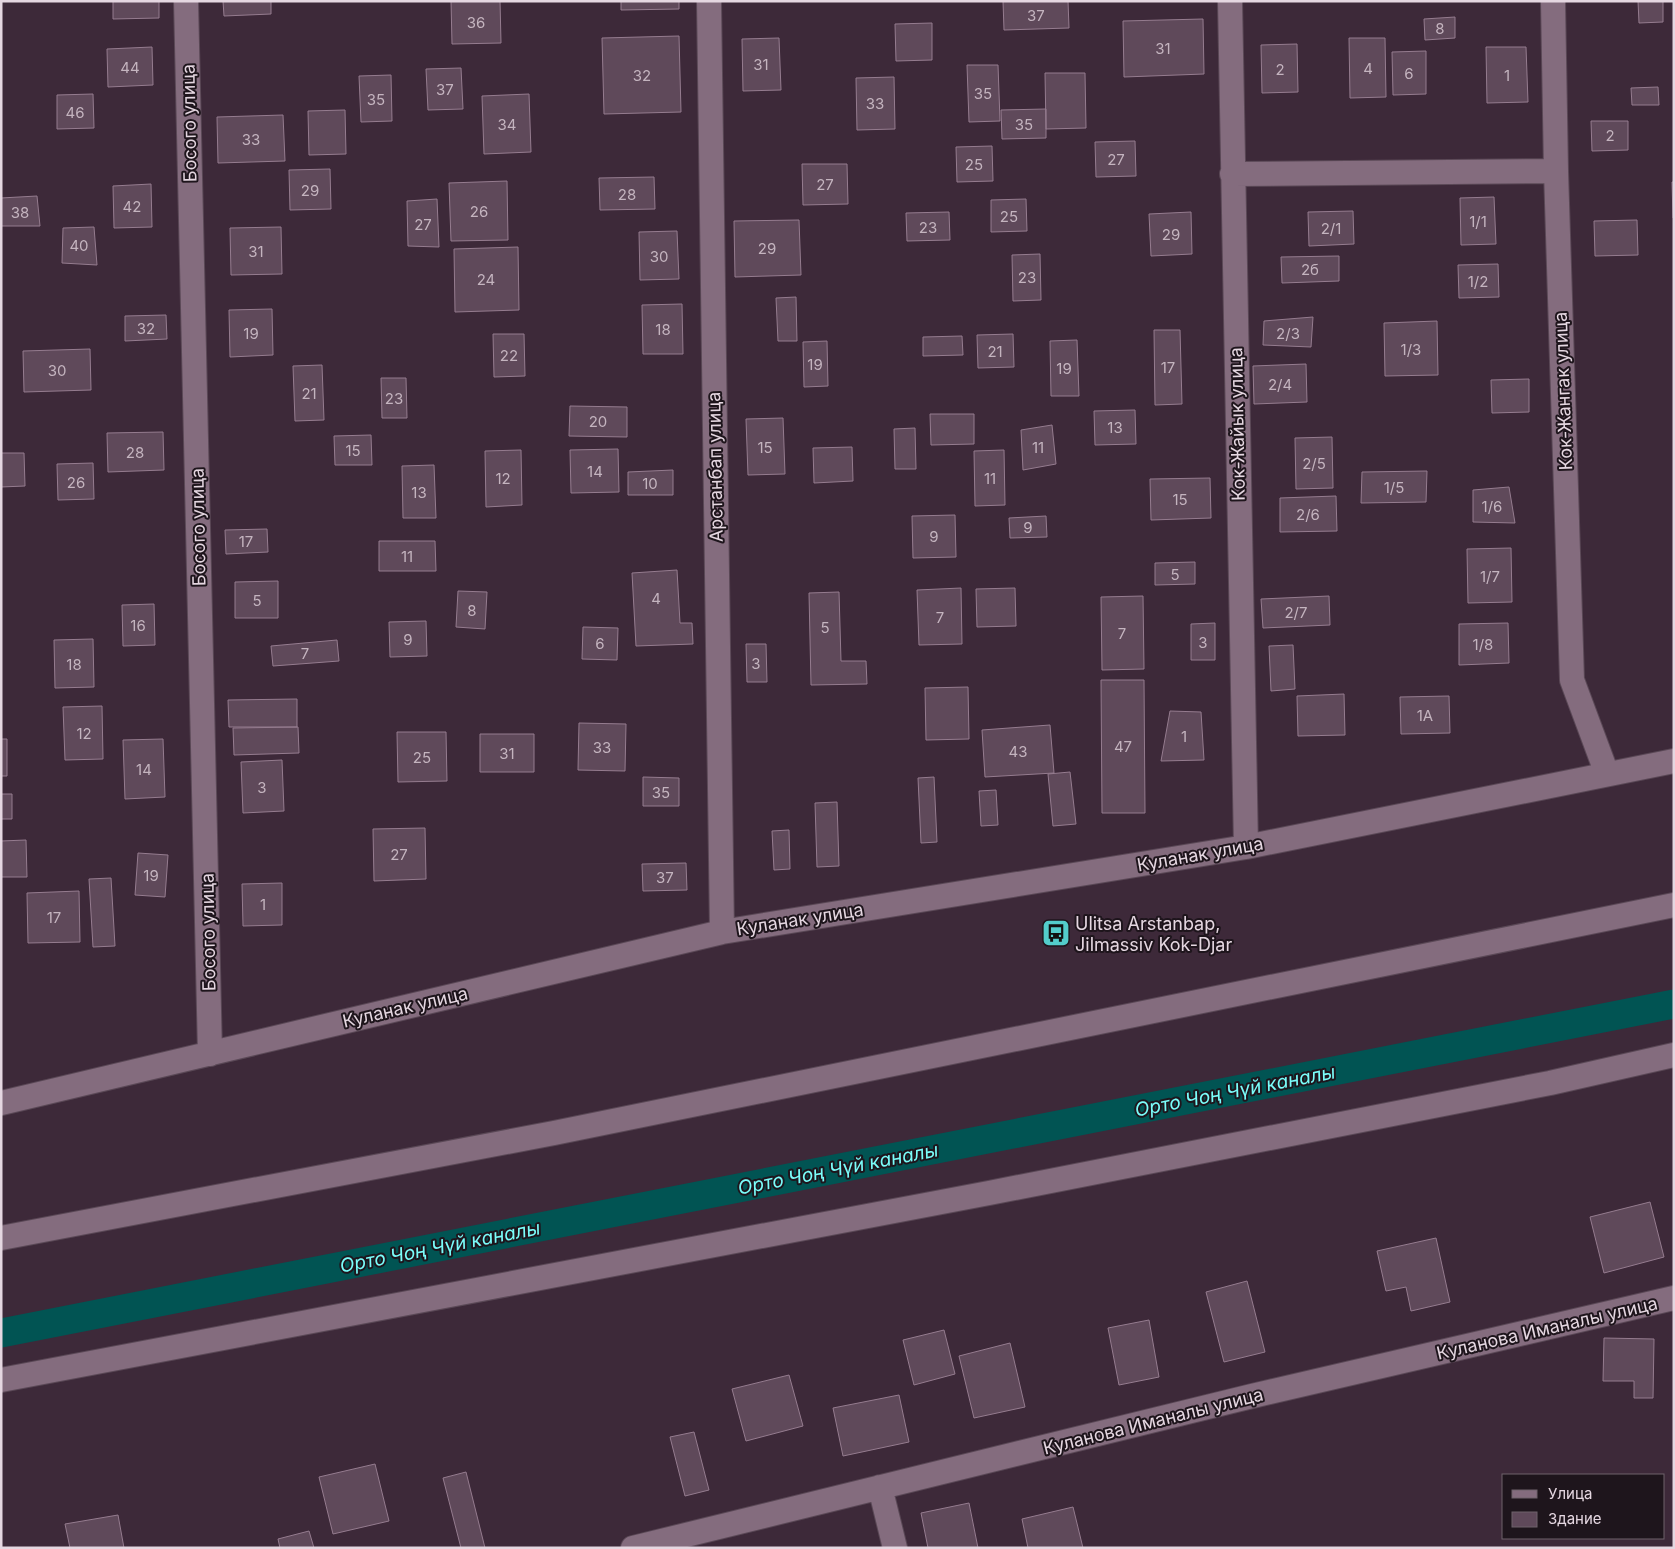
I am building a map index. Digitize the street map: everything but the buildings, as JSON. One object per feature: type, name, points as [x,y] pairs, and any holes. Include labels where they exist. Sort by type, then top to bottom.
[{"type":"street","name":"Босого улица","points":[[186,1],[210,1054]]},
{"type":"street","name":"Арстанбап улица","points":[[709,1],[722,932]]},
{"type":"street","name":"Кок-Жайык улица","points":[[1230,1],[1246,847]]},
{"type":"street","name":"Кок-Жангак улица","points":[[1553,1],[1556,171],[1572,680],[1607,774]]},
{"type":"street","points":[[1232,174],[1556,171]]},
{"type":"street","name":"Куланак улица","points":[[1,1104],[722,932],[1246,847],[1674,761]]},
{"type":"street","points":[[1,1238],[554,1132],[1674,905]]},
{"type":"street","points":[[1,1380],[989,1194],[1540,1085],[1674,1055]]},
{"type":"street","name":"Куланова Иманалы улица","points":[[633,1548],[1252,1396],[1674,1298]]},
{"type":"street","points":[[880,1487],[895,1548]]},
{"type":"waterway","name":"Орто Чоң Чүй каналы","points":[[1,1333],[1674,1004]]},
{"type":"place","name":"Ulitsa Arstanbap, Jilmassiv Kok-Djar","points":[[1056,933]]}]
